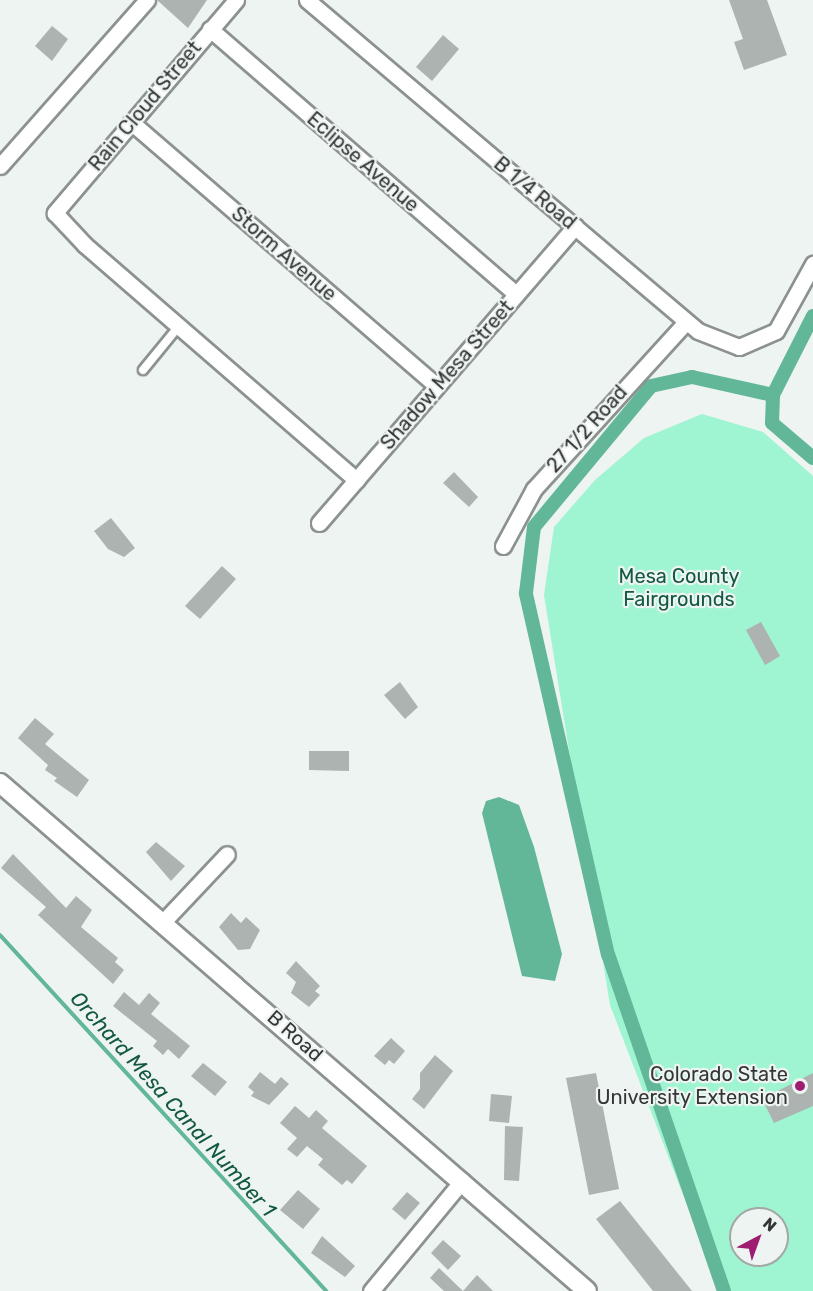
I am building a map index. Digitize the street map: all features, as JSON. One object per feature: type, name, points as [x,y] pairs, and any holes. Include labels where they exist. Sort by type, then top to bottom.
[{"type":"street","points":[[0,166],[147,0]]},
{"type":"street","name":"Rain Cloud Street","points":[[179,326],[56,213],[236,0]]},
{"type":"street","name":"B 1/4 Road","points":[[307,0],[686,322],[739,347],[776,331],[813,264]]},
{"type":"street","name":"Eclipse Avenue","points":[[210,29],[516,294]]},
{"type":"street","name":"Storm Avenue","points":[[131,122],[437,386]]},
{"type":"street","name":"Shadow Mesa Street","points":[[319,523],[575,226]]},
{"type":"street","name":"27 1/2 Road","points":[[503,546],[534,489],[686,322]]},
{"type":"street","points":[[179,326],[356,480]]},
{"type":"street","name":"B Road","points":[[0,783],[164,922],[587,1291]]},
{"type":"street","points":[[164,922],[227,854]]},
{"type":"street","points":[[371,1291],[462,1181]]},
{"type":"lane","points":[[143,370],[179,326]]},
{"type":"green space","name":"Mesa County Fairgrounds","points":[[702,414],[763,432],[813,476],[813,1291],[720,1291],[610,1005],[544,595],[554,527],[595,480],[644,438]]},
{"type":"shaded area","points":[[499,797],[519,805],[534,847],[562,954],[555,981],[522,976],[482,813],[486,801]]},
{"type":"building","points":[[157,0],[207,0],[188,28]]},
{"type":"building","points":[[729,0],[767,0],[787,55],[744,70],[734,42],[743,39]]},
{"type":"building","points":[[52,26],[68,39],[52,61],[35,46]]},
{"type":"building","points":[[443,35],[459,49],[432,81],[416,67]]},
{"type":"building","points":[[454,472],[478,497],[469,507],[443,483]]},
{"type":"building","points":[[111,518],[135,548],[124,557],[108,549],[94,531]]},
{"type":"building","points":[[222,566],[236,579],[200,619],[185,606]]},
{"type":"building","points":[[761,622],[780,656],[765,665],[746,630]]},
{"type":"building","points":[[400,682],[418,707],[405,719],[384,695]]},
{"type":"building","points":[[35,718],[54,734],[45,744],[89,780],[77,797],[54,781],[57,778],[45,770],[48,765],[18,738]]},
{"type":"building","points":[[309,751],[349,751],[349,771],[309,770]]},
{"type":"building","points":[[156,842],[185,866],[171,881],[146,852]]},
{"type":"building","points":[[13,854],[66,908],[76,896],[92,910],[81,927],[118,958],[115,962],[124,970],[113,984],[38,915],[46,907],[1,868]]},
{"type":"building","points":[[231,913],[241,923],[246,917],[260,930],[250,949],[238,950],[219,927]]},
{"type":"building","points":[[296,961],[320,986],[315,991],[320,995],[309,1007],[291,993],[296,982],[286,973]]},
{"type":"building","points":[[124,992],[139,1005],[149,993],[160,1003],[151,1014],[190,1046],[179,1059],[168,1049],[163,1055],[153,1046],[157,1041],[113,1006]]},
{"type":"building","points":[[391,1038],[405,1051],[394,1064],[389,1060],[385,1065],[374,1056]]},
{"type":"building","points":[[435,1055],[453,1071],[424,1109],[412,1099],[420,1089],[420,1073]]},
{"type":"building","points":[[203,1063],[227,1082],[215,1096],[191,1076]]},
{"type":"building","points":[[260,1072],[275,1084],[281,1077],[289,1084],[269,1105],[251,1096],[254,1092],[248,1087]]},
{"type":"building","points":[[596,1073],[619,1189],[589,1195],[566,1078]]},
{"type":"building","name":"Colorado State University Extension","points":[[813,1073],[813,1106],[774,1123],[762,1099]]},
{"type":"building","points":[[491,1094],[512,1096],[509,1123],[489,1121]]},
{"type":"building","points":[[295,1106],[309,1118],[316,1110],[328,1121],[322,1128],[367,1166],[352,1184],[347,1180],[342,1185],[318,1165],[323,1159],[307,1146],[297,1157],[287,1149],[297,1138],[280,1123]]},
{"type":"building","points":[[505,1126],[523,1127],[519,1181],[504,1180]]},
{"type":"building","points":[[298,1190],[320,1209],[303,1229],[280,1210]]},
{"type":"building","points":[[407,1192],[420,1203],[405,1220],[392,1209]]},
{"type":"building","points":[[620,1201],[692,1291],[653,1291],[596,1219]]},
{"type":"building","points":[[322,1236],[355,1266],[345,1277],[311,1253]]},
{"type":"building","points":[[443,1240],[461,1256],[448,1270],[431,1253]]},
{"type":"building","points":[[439,1268],[463,1291],[444,1291],[430,1278]]},
{"type":"building","points":[[477,1275],[493,1291],[463,1291]]},
{"type":"waterway","points":[[813,316],[773,395],[772,423],[813,458]]},
{"type":"waterway","points":[[724,1291],[608,955],[526,593],[534,527],[651,386],[692,377],[773,395]]},
{"type":"waterway","name":"Orchard Mesa Canal Number 1","points":[[0,935],[326,1291]]},
{"type":"place","name":"Colorado State University Extension","points":[[800,1086]]}]
